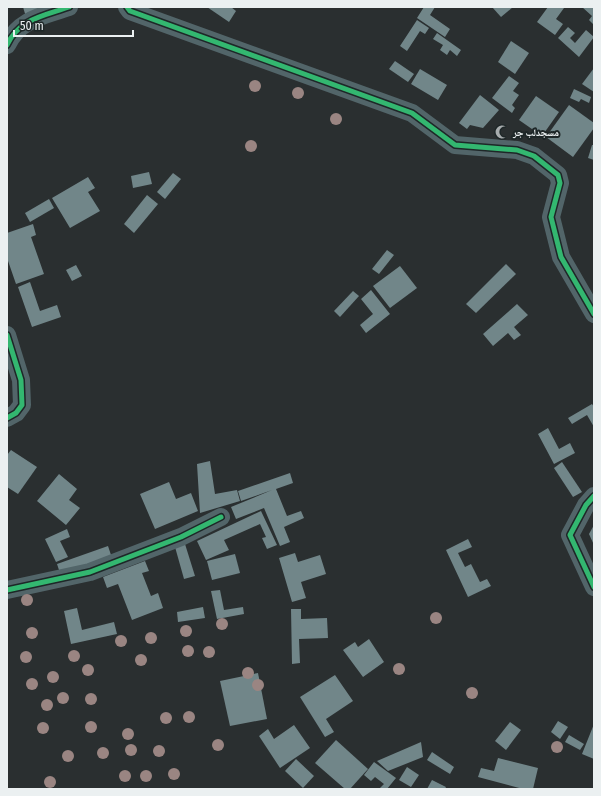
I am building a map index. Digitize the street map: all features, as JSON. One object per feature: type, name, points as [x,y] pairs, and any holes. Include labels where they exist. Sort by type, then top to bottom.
[{"type":"street","points":[[7,45],[12,35],[24,23],[69,7]]},
{"type":"street","points":[[127,7],[130,11],[412,113],[455,145],[517,150],[534,156],[558,174],[560,184],[551,217],[561,257],[594,314]]},
{"type":"street","points":[[7,335],[21,380],[22,405],[16,413],[7,418]]},
{"type":"street","points":[[594,496],[586,505],[570,535],[594,587]]},
{"type":"street","points":[[7,590],[90,572],[181,537],[221,517]]},
{"type":"building","points":[[23,7],[54,7],[26,17]]},
{"type":"building","points":[[207,7],[231,7],[236,11],[229,22]]},
{"type":"building","points":[[424,7],[435,7],[430,15],[450,29],[445,37],[417,18]]},
{"type":"building","points":[[492,7],[513,7],[501,17]]},
{"type":"building","points":[[548,7],[564,8],[556,19],[563,24],[555,35],[537,22]]},
{"type":"building","points":[[582,7],[594,7],[594,25],[589,20],[592,16]]},
{"type":"building","points":[[417,20],[429,28],[425,34],[420,31],[407,51],[400,46]]},
{"type":"building","points":[[568,27],[575,33],[570,38],[575,43],[586,30],[594,37],[579,57],[558,38]]},
{"type":"building","points":[[437,33],[461,50],[457,56],[450,50],[447,55],[440,50],[443,45],[433,39]]},
{"type":"building","points":[[511,41],[529,53],[515,74],[498,62]]},
{"type":"building","points":[[395,61],[414,74],[408,82],[389,69]]},
{"type":"building","points":[[594,68],[594,92],[582,84]]},
{"type":"building","points":[[420,69],[447,85],[438,100],[411,84]]},
{"type":"building","points":[[509,76],[519,83],[513,91],[519,95],[512,105],[515,108],[512,113],[492,98]]},
{"type":"building","points":[[574,89],[591,97],[589,103],[581,99],[579,102],[570,98]]},
{"type":"building","points":[[480,95],[499,110],[483,128],[470,125],[467,129],[459,123]]},
{"type":"building","points":[[536,96],[559,112],[542,136],[519,120]]},
{"type":"building","points":[[569,105],[594,123],[594,128],[573,157],[546,137]]},
{"type":"building","points":[[592,145],[594,145],[594,160],[588,158]]},
{"type":"building","points":[[149,172],[152,184],[133,188],[131,176]]},
{"type":"building","points":[[173,173],[181,179],[165,199],[157,192]]},
{"type":"building","points":[[88,177],[95,188],[88,192],[100,211],[70,228],[52,198]]},
{"type":"building","points":[[147,195],[158,204],[134,233],[124,224]]},
{"type":"building","points":[[49,199],[54,208],[30,222],[25,213]]},
{"type":"building","points":[[33,224],[36,235],[31,237],[44,274],[16,284],[7,258],[7,233]]},
{"type":"building","points":[[387,250],[394,255],[379,274],[372,269]]},
{"type":"building","points":[[506,264],[516,274],[476,313],[466,304]]},
{"type":"building","points":[[76,265],[82,276],[72,281],[66,270]]},
{"type":"building","points":[[400,266],[417,288],[390,308],[373,286]]},
{"type":"building","points":[[30,282],[40,311],[57,305],[61,317],[32,327],[18,287]]},
{"type":"building","points":[[371,290],[390,314],[366,333],[360,325],[373,314],[361,299]]},
{"type":"building","points":[[353,291],[359,296],[340,317],[334,311]]},
{"type":"building","points":[[517,304],[528,315],[514,327],[521,335],[514,340],[508,333],[493,346],[483,334]]},
{"type":"building","points":[[592,404],[594,407],[594,427],[587,415],[572,424],[568,418]]},
{"type":"building","points":[[548,428],[559,449],[570,443],[575,453],[554,464],[538,434]]},
{"type":"building","points":[[11,450],[37,467],[18,494],[7,487],[7,455]]},
{"type":"building","points":[[210,461],[215,494],[237,490],[240,501],[200,513],[197,464]]},
{"type":"building","points":[[562,462],[582,492],[573,497],[554,468]]},
{"type":"building","points":[[290,473],[293,483],[276,489],[287,516],[301,511],[304,518],[284,527],[290,542],[280,546],[264,508],[236,519],[231,507],[272,490],[241,501],[238,491]]},
{"type":"building","points":[[59,474],[77,489],[69,500],[80,508],[66,525],[37,501]]},
{"type":"building","points":[[169,482],[176,499],[191,493],[198,511],[155,529],[140,494]]},
{"type":"building","points":[[261,511],[277,545],[267,549],[262,538],[266,537],[260,524],[224,540],[229,550],[206,560],[197,541]]},
{"type":"building","points":[[594,525],[594,545],[589,534]]},
{"type":"building","points":[[67,529],[70,537],[60,541],[68,557],[56,562],[45,539]]},
{"type":"building","points":[[468,539],[472,547],[458,553],[465,567],[471,564],[480,582],[487,579],[491,586],[468,597],[446,550]]},
{"type":"building","points":[[185,544],[195,576],[184,579],[175,547]]},
{"type":"building","points":[[108,546],[112,558],[61,576],[57,564]]},
{"type":"building","points":[[295,553],[298,562],[320,555],[326,574],[301,582],[306,598],[292,602],[279,558]]},
{"type":"building","points":[[235,554],[240,573],[212,580],[207,561]]},
{"type":"building","points":[[145,561],[149,571],[142,573],[151,596],[158,593],[163,608],[132,620],[118,584],[107,588],[103,577]]},
{"type":"building","points":[[220,590],[224,610],[243,607],[244,614],[217,619],[211,591]]},
{"type":"building","points":[[203,607],[205,618],[178,622],[177,612]]},
{"type":"building","points":[[77,608],[82,630],[114,622],[117,634],[71,644],[64,611]]},
{"type":"building","points":[[291,609],[301,609],[301,619],[327,618],[328,638],[299,639],[300,663],[292,664]]},
{"type":"building","points":[[369,639],[384,662],[363,677],[343,650],[355,642],[358,647]]},
{"type":"building","points":[[258,673],[267,719],[230,726],[220,681]]},
{"type":"building","points":[[335,675],[353,701],[326,719],[334,732],[325,737],[300,697]]},
{"type":"building","points":[[558,721],[568,727],[560,739],[551,732]]},
{"type":"building","points":[[510,722],[521,730],[506,750],[495,741]]},
{"type":"building","points":[[594,724],[594,759],[582,754]]},
{"type":"building","points":[[294,725],[310,748],[280,768],[259,736],[268,729],[274,739]]},
{"type":"building","points":[[569,735],[584,744],[580,750],[565,742]]},
{"type":"building","points":[[336,740],[368,769],[350,789],[345,789],[315,763]]},
{"type":"building","points":[[421,742],[423,757],[388,771],[377,761]]},
{"type":"building","points":[[432,752],[454,767],[450,774],[427,760]]},
{"type":"building","points":[[498,758],[538,768],[533,789],[523,789],[478,777],[481,768],[494,771]]},
{"type":"building","points":[[296,759],[314,776],[303,788],[285,771]]},
{"type":"building","points":[[374,762],[396,778],[387,789],[380,788],[384,784],[375,777],[371,781],[364,775]]},
{"type":"building","points":[[407,767],[419,775],[411,787],[399,780]]},
{"type":"building","points":[[432,780],[446,787],[445,789],[427,789]]},
{"type":"cycle path","points":[[7,45],[12,36],[25,24],[41,16],[69,7]]},
{"type":"cycle path","points":[[127,7],[130,11],[412,113],[455,145],[517,150],[534,156],[558,175],[560,183],[551,217],[561,257],[594,314]]},
{"type":"cycle path","points":[[7,335],[21,380],[22,405],[16,413],[7,418]]},
{"type":"cycle path","points":[[594,496],[586,505],[570,535],[594,587]]},
{"type":"cycle path","points":[[7,590],[90,572],[181,537],[221,517]]},
{"type":"place","name":"مسجدلب جر","points":[[502,132]]}]
